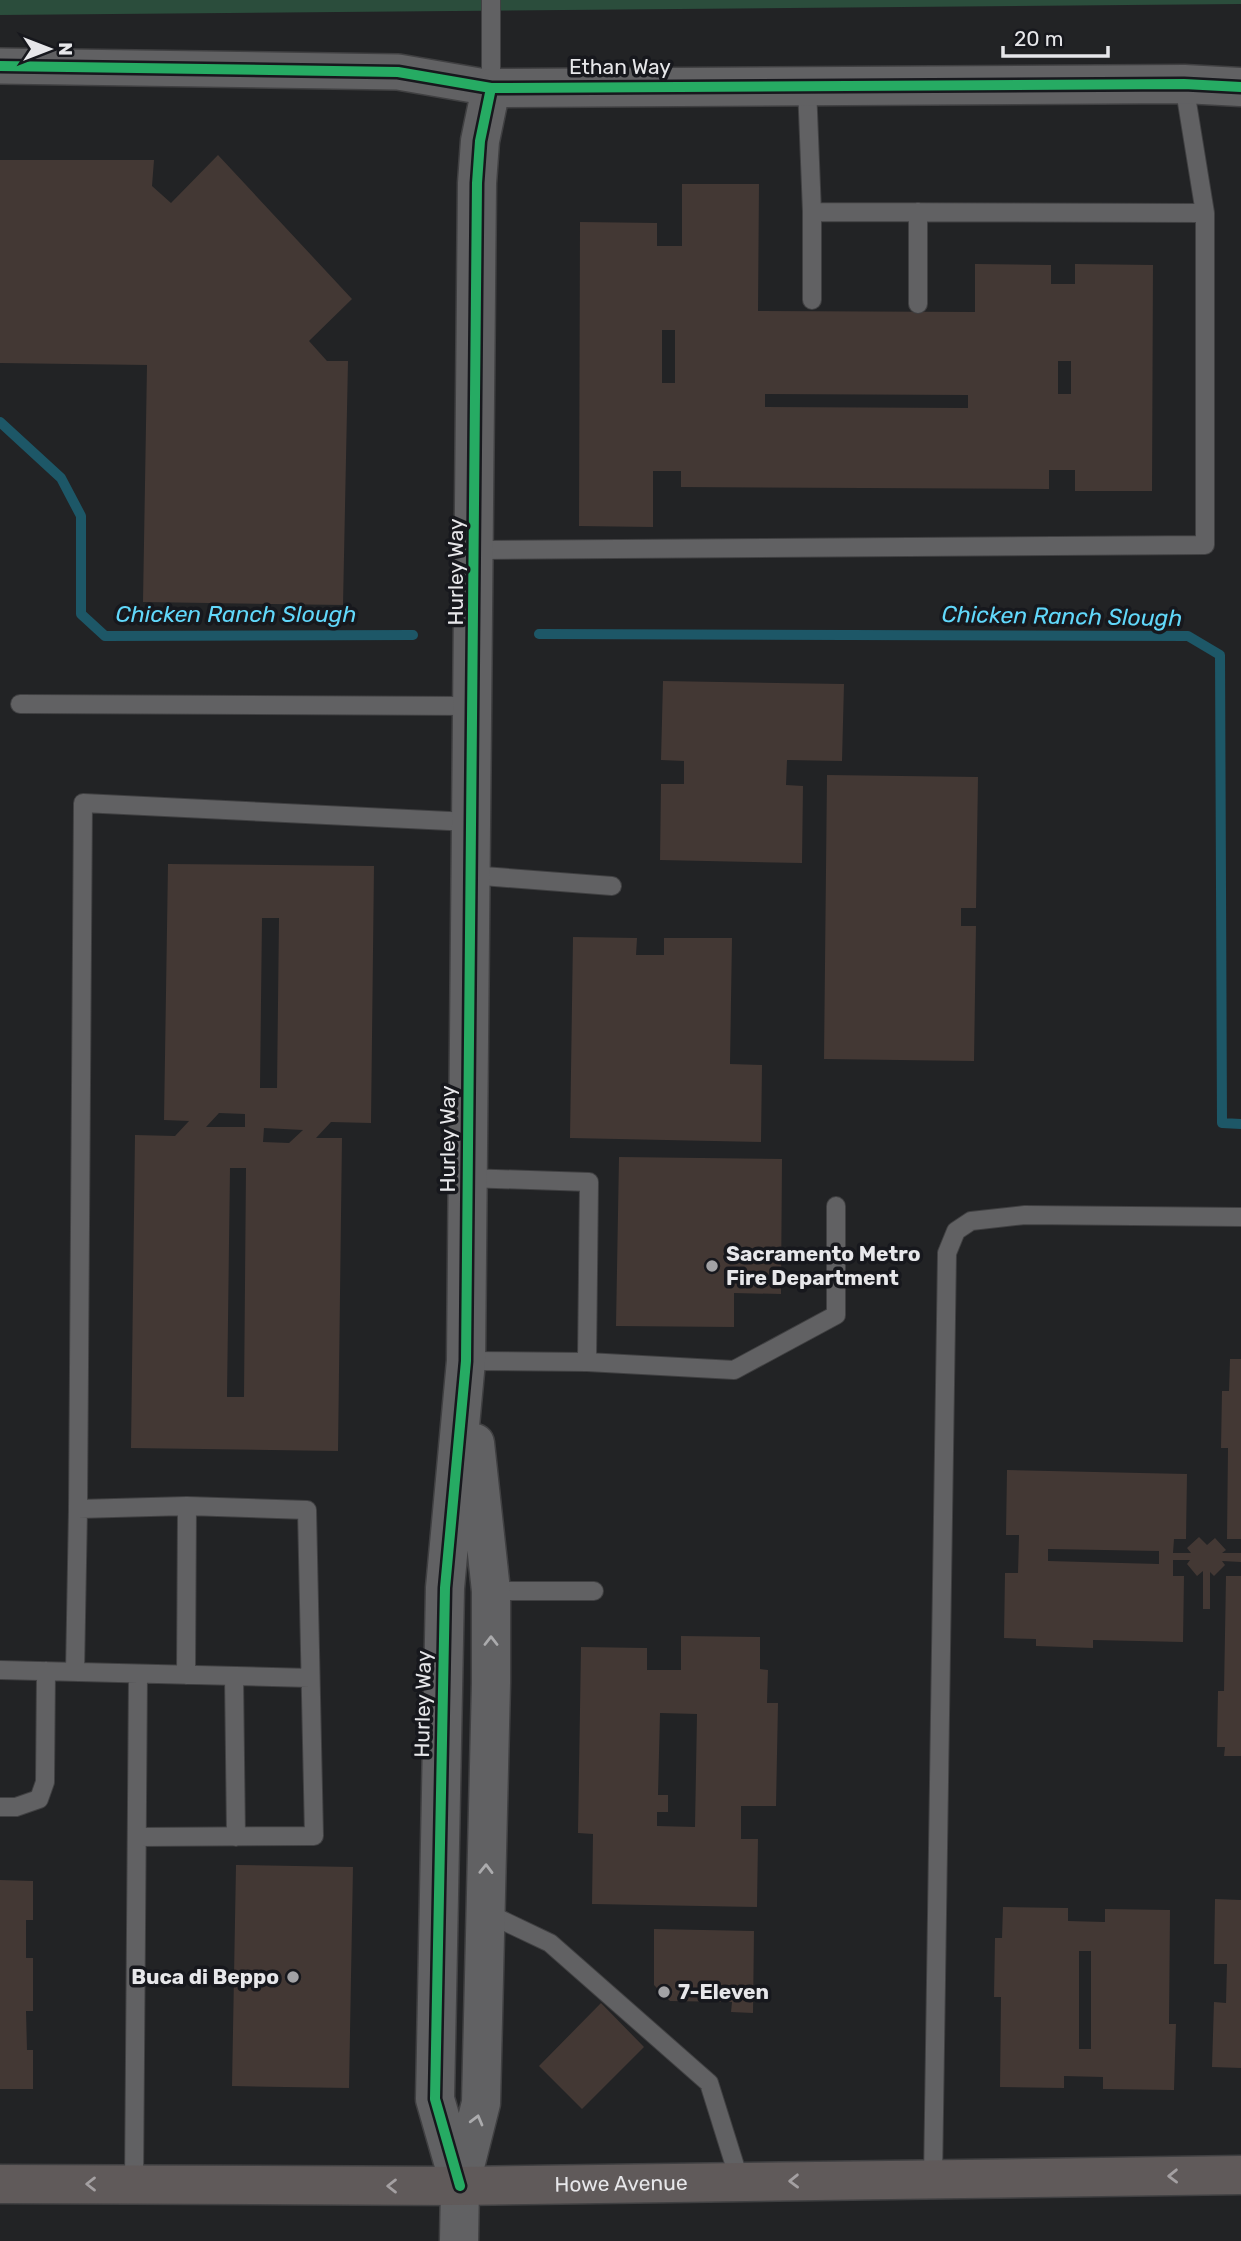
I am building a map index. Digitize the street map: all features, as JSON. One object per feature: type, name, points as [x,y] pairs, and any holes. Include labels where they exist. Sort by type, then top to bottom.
[{"type":"main road","name":"Howe Avenue","points":[[0,2184],[460,2186],[1241,2175]]},
{"type":"street","name":"Ethan Way","points":[[0,66],[398,72],[491,88],[1241,87]]},
{"type":"street","name":"Hurley Way","points":[[460,2186],[435,2099],[444,1588],[466,1361],[477,183],[480,141],[491,88]]},
{"type":"street","name":"Hurley Way","points":[[459,2241],[460,2186],[481,2102],[491,1591],[466,1361]]},
{"type":"lane","points":[[491,0],[491,88]]},
{"type":"lane","points":[[475,550],[1205,545],[1205,213],[1184,85]]},
{"type":"lane","points":[[807,87],[811,300]]},
{"type":"lane","points":[[811,212],[1205,213]]},
{"type":"lane","points":[[918,212],[918,304]]},
{"type":"lane","points":[[20,704],[474,706]]},
{"type":"lane","points":[[75,1672],[83,803],[470,822]]},
{"type":"lane","points":[[470,875],[612,886]]},
{"type":"lane","points":[[467,1178],[590,1182],[587,1362]]},
{"type":"lane","points":[[466,1361],[587,1362],[734,1370],[835,1315],[835,1206]]},
{"type":"lane","points":[[933,2179],[947,1253],[957,1231],[971,1220],[1025,1216],[1241,1217]]},
{"type":"lane","points":[[78,1508],[187,1506],[307,1510],[314,1836],[137,1837]]},
{"type":"lane","points":[[186,1675],[187,1506]]},
{"type":"lane","points":[[491,1591],[594,1591]]},
{"type":"lane","points":[[0,1670],[310,1678]]},
{"type":"lane","points":[[0,1807],[16,1807],[39,1799],[46,1782],[46,1671]]},
{"type":"lane","points":[[134,2185],[138,1674]]},
{"type":"lane","points":[[234,1676],[236,1837]]},
{"type":"lane","points":[[485,1912],[550,1943],[709,2083],[740,2182]]},
{"type":"green space","points":[[0,0],[1241,0],[1241,4],[0,15]]},
{"type":"building","points":[[218,155],[352,299],[309,341],[327,361],[348,361],[343,605],[143,602],[147,365],[0,363],[0,160],[154,160],[152,186],[171,203]]},
{"type":"building","points":[[682,184],[759,184],[758,311],[975,312],[975,264],[1051,265],[1051,284],[1075,284],[1075,264],[1153,265],[1152,491],[1075,491],[1075,470],[1049,470],[1049,489],[681,487],[681,471],[653,471],[653,527],[579,526],[580,222],[657,223],[657,246],[682,246]],"holes":[[[662,330],[675,330],[675,383],[662,383]],[[1058,361],[1071,361],[1071,394],[1058,394]],[[765,394],[968,395],[968,408],[765,407]]]},
{"type":"building","points":[[663,681],[844,684],[842,761],[787,760],[786,785],[803,786],[802,863],[660,860],[661,784],[684,784],[684,761],[661,760]]},
{"type":"building","points":[[827,775],[978,777],[976,908],[961,908],[961,926],[976,926],[974,1061],[824,1059]]},
{"type":"building","points":[[168,864],[374,866],[371,1123],[331,1122],[316,1138],[342,1138],[338,1451],[131,1448],[135,1135],[175,1136],[189,1121],[164,1120]],"holes":[[[262,918],[279,918],[277,1088],[260,1088]],[[219,1113],[245,1114],[245,1127],[206,1127]],[[264,1128],[303,1130],[289,1143],[263,1142]],[[230,1168],[246,1168],[244,1397],[227,1397]]]},
{"type":"building","points":[[573,937],[637,938],[636,955],[664,955],[664,938],[732,938],[730,1064],[762,1065],[761,1142],[570,1138]]},
{"type":"building","points":[[619,1157],[782,1159],[781,1294],[734,1293],[734,1327],[616,1326]]},
{"type":"building","points":[[1230,1359],[1241,1359],[1241,1539],[1227,1539],[1228,1448],[1221,1448],[1222,1391],[1229,1391]]},
{"type":"building","points":[[1007,1470],[1187,1474],[1186,1539],[1174,1539],[1173,1553],[1191,1553],[1187,1548],[1199,1537],[1207,1545],[1215,1538],[1226,1550],[1222,1553],[1241,1553],[1241,1562],[1222,1561],[1225,1565],[1214,1576],[1210,1572],[1210,1609],[1203,1609],[1203,1571],[1197,1576],[1187,1564],[1190,1560],[1173,1560],[1173,1576],[1184,1576],[1183,1642],[1093,1640],[1093,1648],[1036,1646],[1036,1639],[1004,1638],[1005,1573],[1018,1573],[1019,1535],[1006,1535]],"holes":[[[1048,1549],[1159,1551],[1159,1564],[1048,1561]]]},
{"type":"building","points":[[1226,1576],[1241,1576],[1241,1756],[1224,1756],[1225,1747],[1217,1747],[1218,1691],[1224,1691]]},
{"type":"building","points":[[681,1636],[760,1637],[760,1669],[768,1670],[767,1703],[778,1703],[776,1806],[741,1806],[741,1839],[758,1839],[757,1907],[592,1904],[593,1834],[578,1833],[581,1647],[647,1648],[647,1670],[681,1670]],"holes":[[[660,1713],[697,1714],[695,1827],[657,1826],[657,1812],[668,1812],[668,1795],[658,1795]]]},
{"type":"building","name":"Buca di Beppo","points":[[236,1865],[353,1867],[349,2088],[232,2086]]},
{"type":"building","points":[[0,1880],[33,1881],[33,1920],[26,1920],[26,1958],[33,1958],[33,2011],[26,2011],[27,2050],[33,2050],[33,2089],[0,2089]]},
{"type":"building","points":[[1215,1899],[1241,1900],[1241,2068],[1212,2067],[1214,2002],[1226,2003],[1227,1964],[1214,1964]]},
{"type":"building","points":[[1003,1907],[1068,1908],[1068,1921],[1105,1922],[1105,1909],[1170,1910],[1169,2024],[1176,2024],[1174,2090],[1103,2089],[1103,2077],[1064,2076],[1064,2088],[1000,2087],[1001,1997],[994,1997],[995,1938],[1002,1938]],"holes":[[[1079,1951],[1091,1951],[1091,2049],[1079,2049]]]},
{"type":"building","points":[[654,1929],[754,1931],[753,2013],[731,2012],[732,2002],[670,2001],[654,1985]]},
{"type":"building","points":[[601,2003],[644,2047],[582,2109],[539,2066]]},
{"type":"waterway","name":"Chicken Ranch Slough","points":[[0,422],[61,478],[81,516],[81,614],[105,636],[413,635]]},
{"type":"waterway","name":"Chicken Ranch Slough","points":[[539,634],[1188,636],[1220,655],[1222,1123],[1241,1124]]},
{"type":"cycle path","points":[[0,66],[398,72],[491,88],[1184,84],[1241,87]]},
{"type":"cycle path","points":[[460,2186],[435,2099],[445,1588],[466,1361],[477,183],[480,141],[491,88]]},
{"type":"place","name":"Sacramento Metro Fire Department","points":[[712,1266]]},
{"type":"place","name":"Buca di Beppo","points":[[293,1977]]},
{"type":"place","name":"7-Eleven","points":[[664,1992]]}]
